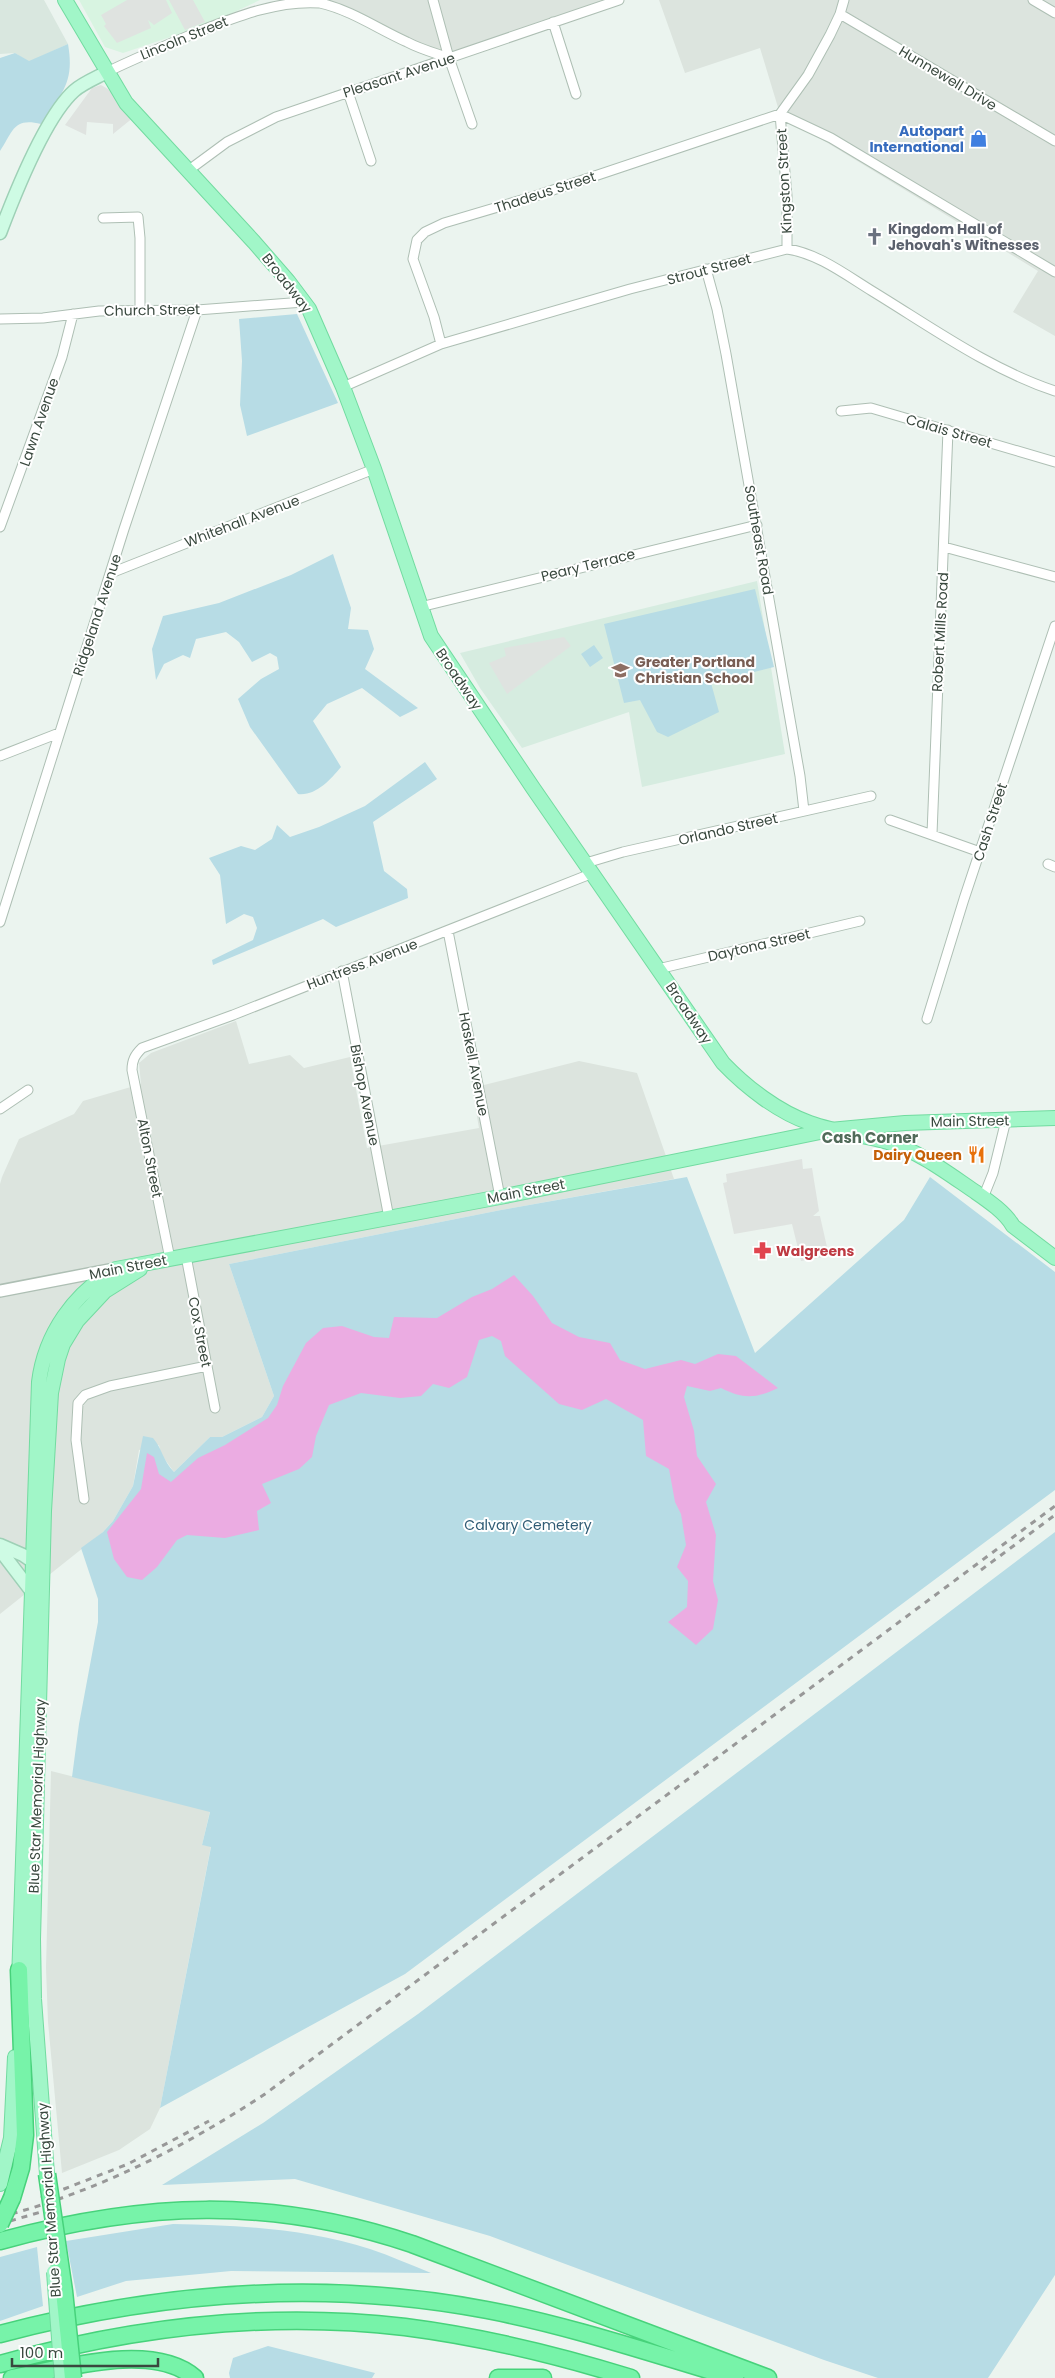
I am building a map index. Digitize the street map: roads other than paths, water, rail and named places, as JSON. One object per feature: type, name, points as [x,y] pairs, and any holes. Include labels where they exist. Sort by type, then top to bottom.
[{"type":"highway","points":[[0,2224],[12,2198],[21,2168],[25,2135],[20,1970]]},
{"type":"highway","points":[[47,2174],[64,2291],[73,2378]]},
{"type":"highway","points":[[0,2241],[97,2218],[146,2212],[231,2210],[320,2220],[362,2229],[412,2244],[768,2378]]},
{"type":"highway","points":[[0,2334],[91,2312],[160,2301],[269,2292],[349,2293],[440,2302],[523,2317],[735,2378]]},
{"type":"highway","points":[[0,2364],[84,2344],[154,2331],[261,2322],[333,2322],[404,2327],[475,2338],[546,2353],[631,2378]]},
{"type":"highway","points":[[12,2378],[93,2364],[135,2360],[171,2364],[195,2378]]},
{"type":"highway","points":[[498,2378],[543,2378]]},
{"type":"main road","name":"Broadway","points":[[65,0],[126,103],[189,170],[282,274],[304,302],[317,325],[343,387],[374,469],[420,607],[440,652],[723,1063],[739,1080],[801,1120],[830,1130],[880,1140],[922,1157],[984,1198],[1009,1219],[1013,1226],[1055,1258]]},
{"type":"main road","name":"Lincoln Street","points":[[0,233],[22,180],[59,110],[73,92],[106,72]]},
{"type":"main road","name":"Main Street","points":[[116,1269],[500,1197],[830,1130],[905,1123],[1055,1118]]},
{"type":"main road","name":"Broadway","points":[[1009,1219],[1015,1219],[1055,1249]]},
{"type":"main road","name":"Blue Star Memorial Highway","points":[[0,2184],[8,2156],[13,2122],[20,1970],[32,1592],[38,1565],[49,1414],[54,1374],[63,1344],[84,1311],[105,1291],[130,1274],[164,1260]]},
{"type":"main road","name":"Blue Star Memorial Highway","points":[[62,2378],[34,1999],[32,1939],[38,1565],[38,1396],[43,1360],[53,1335],[76,1300],[91,1285],[116,1269]]},
{"type":"main road","points":[[0,1545],[38,1565]]},
{"type":"main road","points":[[0,1550],[32,1592]]},
{"type":"street","points":[[433,0],[449,58],[472,124]]},
{"type":"street","name":"Pleasant Avenue","points":[[189,170],[208,155],[256,126],[317,101],[619,0]]},
{"type":"street","points":[[844,0],[840,14],[808,74],[780,114],[831,138],[1055,272]]},
{"type":"street","points":[[1033,0],[1055,13]]},
{"type":"street","name":"Lincoln Street","points":[[106,72],[159,47],[239,16],[284,3],[306,1],[321,3],[356,16],[407,42],[449,58]]},
{"type":"street","name":"Hunnewell Drive","points":[[840,14],[1055,142]]},
{"type":"street","points":[[554,22],[576,94]]},
{"type":"street","points":[[348,92],[371,161]]},
{"type":"street","name":"Kingston Street","points":[[780,114],[787,196],[787,249]]},
{"type":"street","name":"Thadeus Street","points":[[441,344],[434,317],[413,259],[417,240],[425,232],[444,224],[780,114]]},
{"type":"street","points":[[102,218],[138,217],[140,238],[140,311]]},
{"type":"street","points":[[787,249],[805,254],[835,268],[1006,372],[1055,391]]},
{"type":"street","name":"Strout Street","points":[[343,387],[441,344],[630,289],[787,249]]},
{"type":"street","name":"Southeast Road","points":[[706,269],[721,327],[757,525],[800,776],[804,811]]},
{"type":"street","name":"Church Street","points":[[0,319],[73,314],[198,310],[304,302]]},
{"type":"street","name":"Ridgeland Avenue","points":[[0,922],[3,906],[198,310]]},
{"type":"street","name":"Lawn Avenue","points":[[0,527],[4,505],[62,357],[73,314]]},
{"type":"street","name":"Calais Street","points":[[841,411],[871,408],[1055,462]]},
{"type":"street","name":"Robert Mills Road","points":[[932,834],[948,430]]},
{"type":"street","name":"Whitehall Avenue","points":[[111,573],[374,469]]},
{"type":"street","name":"Peary Terrace","points":[[420,607],[757,525]]},
{"type":"street","points":[[944,547],[1055,577]]},
{"type":"street","name":"Cash Street","points":[[927,1019],[1055,626]]},
{"type":"street","points":[[0,756],[59,733]]},
{"type":"street","name":"Orlando Street","points":[[589,868],[623,852],[871,796]]},
{"type":"street","points":[[890,820],[980,852]]},
{"type":"street","name":"Huntress Avenue","points":[[134,1058],[142,1048],[448,931],[589,868]]},
{"type":"street","name":"Daytona Street","points":[[658,968],[860,921]]},
{"type":"street","name":"Haskell Avenue","points":[[448,931],[500,1197]]},
{"type":"street","name":"Bishop Avenue","points":[[342,971],[389,1218]]},
{"type":"street","name":"Alton Street","points":[[134,1058],[132,1070],[164,1260]]},
{"type":"street","points":[[0,1109],[28,1090]]},
{"type":"street","points":[[984,1198],[993,1174],[1006,1120]]},
{"type":"street","name":"Cox Street","points":[[186,1256],[215,1408]]},
{"type":"street","name":"Main Street","points":[[0,1291],[116,1269]]},
{"type":"street","points":[[84,1499],[76,1440],[78,1403],[84,1394],[110,1386],[207,1366]]},
{"type":"railway","points":[[0,2217],[70,2195],[138,2166],[234,2114],[265,2094],[1055,1506]]},
{"type":"railway","points":[[981,1570],[1055,1515]]},
{"type":"railway","points":[[41,2198],[128,2164],[209,2121]]},
{"type":"railway","points":[[10,2221],[58,2207]]},
{"type":"place","name":"Autopart International","points":[[978,139]]},
{"type":"place","name":"Kingdom Hall of Jehovah's Witnesses","points":[[874,237]]},
{"type":"place","name":"Greater Portland Christian School","points":[[621,670]]},
{"type":"place","name":"Dairy Queen","points":[[976,1155]]},
{"type":"place","name":"Walgreens","points":[[762,1251]]},
{"type":"district","name":"Cash Corner","points":[[870,1137]]},
{"type":"park label","name":"Calvary Cemetery","points":[[528,1525]]}]
